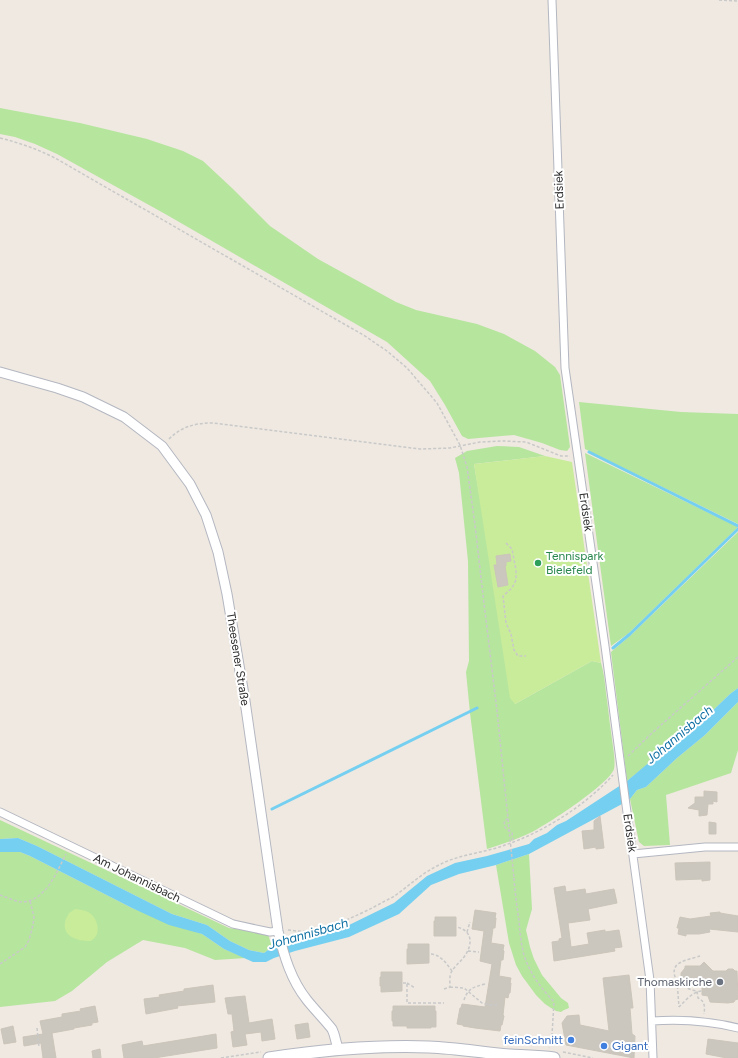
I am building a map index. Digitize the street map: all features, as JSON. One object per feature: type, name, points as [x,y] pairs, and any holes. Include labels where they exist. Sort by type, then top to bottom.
[{"type":"main road","points":[[269,1058],[338,1049],[393,1047],[449,1048],[516,1057],[551,1054]]},
{"type":"street","name":"Erdsiek","points":[[552,0],[565,368],[606,654],[650,980],[653,1058]]},
{"type":"street","name":"Theesener Straße","points":[[0,372],[83,397],[124,417],[162,446],[190,484],[206,515],[218,552],[228,594],[244,693],[278,931],[292,976],[306,999],[332,1029],[338,1049]]},
{"type":"street","name":"Am Johannisbach","points":[[0,812],[233,924],[270,932],[278,931]]},
{"type":"street","points":[[633,854],[699,847],[738,847]]},
{"type":"street","points":[[652,1021],[674,1020],[703,1022],[738,1028]]},
{"type":"path","points":[[719,0],[738,1]]},
{"type":"path","points":[[0,138],[33,148],[55,158],[365,336],[387,351],[407,368],[437,403],[460,446],[467,467],[497,711],[521,940],[524,955],[535,979],[554,1002],[551,1054]]},
{"type":"path","points":[[162,446],[172,436],[185,428],[198,423],[214,423],[420,449],[450,448],[488,442],[526,442],[561,456],[577,456]]},
{"type":"path","points":[[506,543],[512,549],[516,570],[516,580],[512,588],[503,596],[506,623],[511,634],[514,650],[518,656],[526,656]]},
{"type":"path","points":[[278,931],[286,930],[299,932],[313,930],[344,921],[392,897],[426,871],[454,858],[513,842],[544,829],[600,788],[652,732],[738,658]]},
{"type":"path","points":[[508,819],[504,822],[505,828],[506,830],[512,832],[513,842]]},
{"type":"path","points":[[0,895],[20,902],[30,901],[36,898],[51,881],[66,854]]},
{"type":"path","points":[[0,964],[26,947],[34,917],[30,901]]},
{"type":"path","points":[[467,932],[470,922]]},
{"type":"path","points":[[450,987],[450,974],[468,951],[470,940],[467,932],[462,928],[457,927]]},
{"type":"path","points":[[468,951],[479,952]]},
{"type":"path","points":[[431,954],[438,955],[442,958],[452,971]]},
{"type":"path","points":[[697,991],[679,1007],[675,972],[676,966],[680,963],[700,956]]},
{"type":"path","points":[[677,981],[690,989],[702,991]]},
{"type":"path","points":[[403,983],[407,983],[415,988]]},
{"type":"path","points":[[407,983],[407,1002],[444,1003]]},
{"type":"path","points":[[464,1000],[468,991],[485,984]]},
{"type":"path","points":[[444,989],[450,987],[464,988],[482,1003],[499,1005]]},
{"type":"path","points":[[697,991],[698,998],[704,1005],[703,1022]]},
{"type":"path","points":[[37,1028],[39,1047]]},
{"type":"green space","points":[[0,108],[80,123],[147,139],[183,151],[203,161],[270,226],[318,259],[396,302],[416,310],[477,324],[504,334],[535,351],[555,367],[560,375],[570,447],[567,451],[560,450],[514,435],[468,439],[462,436],[430,381],[387,342],[167,215],[57,154],[35,144],[15,137],[0,134]]},
{"type":"green space","points":[[579,402],[681,412],[738,414],[738,524],[585,449]]},
{"type":"green space","points":[[497,446],[519,447],[545,456],[474,464],[515,704],[592,661],[601,663],[614,751],[614,769],[610,776],[590,793],[540,828],[527,835],[487,849],[466,672],[469,661],[468,561],[459,473],[455,458],[467,451]]},
{"type":"green space","points":[[585,453],[738,527],[629,633],[611,646]]},
{"type":"green space","name":"Tennispark Bielefeld","points":[[545,456],[572,462],[601,663],[592,661],[515,704],[510,698],[474,464]]},
{"type":"green space","points":[[738,532],[738,688],[704,719],[627,781],[611,652],[631,635]]},
{"type":"green space","points":[[738,702],[738,750],[731,773],[666,795],[670,845],[644,846],[639,842],[630,799],[637,790],[646,787],[677,758],[705,735]]},
{"type":"green space","points":[[0,820],[229,928],[268,934],[272,947],[264,953],[249,950],[230,941],[207,925],[172,914],[37,846],[18,838],[0,839]]},
{"type":"green space","points":[[0,852],[20,852],[30,856],[132,908],[202,934],[224,949],[246,958],[215,960],[185,948],[143,940],[107,962],[72,991],[55,1001],[0,1007]]},
{"type":"green space","points":[[529,854],[532,909],[526,930],[534,959],[542,975],[561,998],[568,1003],[569,1008],[561,1012],[556,1011],[545,1004],[536,995],[516,965],[509,943],[496,865]]},
{"type":"green space","points":[[75,909],[83,910],[89,913],[96,920],[98,926],[97,933],[91,941],[74,938],[66,931],[65,923],[67,917],[69,913]]},
{"type":"water","points":[[738,688],[738,702],[705,735],[677,758],[646,787],[637,790],[630,799],[622,804],[529,854],[496,865],[459,874],[431,885],[399,914],[349,937],[295,951],[266,962],[253,962],[224,949],[202,934],[169,925],[132,908],[30,856],[20,852],[0,852],[0,839],[18,838],[37,846],[172,914],[207,925],[230,941],[249,950],[264,953],[272,947],[345,927],[394,903],[427,876],[455,863],[529,844],[534,839],[547,833],[557,825],[566,821],[627,781],[676,740],[704,719]]},
{"type":"building","points":[[510,554],[511,561],[506,562],[505,566],[508,585],[498,587],[494,565],[497,565],[496,556]]},
{"type":"building","points":[[704,791],[717,792],[717,802],[713,801],[713,804],[708,804],[707,815],[699,816],[699,810],[688,808],[695,803],[695,797],[704,797]]},
{"type":"building","points":[[600,816],[604,848],[596,849],[596,847],[584,849],[582,831],[594,830],[594,821]]},
{"type":"building","points":[[709,822],[716,823],[716,834],[709,834]]},
{"type":"building","points":[[710,862],[710,880],[676,880],[675,863]]},
{"type":"building","points":[[565,886],[566,892],[585,889],[586,894],[614,889],[617,903],[588,909],[590,920],[568,923],[571,947],[589,944],[587,933],[605,930],[605,932],[619,930],[622,947],[614,948],[615,951],[554,961],[552,942],[559,941],[559,939],[562,938],[554,888]]},
{"type":"building","points":[[475,910],[496,913],[495,928],[493,928],[491,943],[504,945],[503,960],[501,960],[499,976],[511,978],[510,993],[508,998],[505,997],[504,1016],[500,1031],[457,1024],[462,1004],[485,1007],[492,964],[480,961],[484,931],[472,929]]},
{"type":"building","points":[[720,912],[738,916],[738,932],[709,929],[710,932],[699,934],[686,934],[686,936],[678,934],[679,928],[677,928],[680,917],[690,919],[711,916],[710,913]]},
{"type":"building","points":[[435,917],[456,917],[456,936],[434,936]]},
{"type":"building","points":[[408,944],[429,944],[429,963],[407,964]]},
{"type":"building","name":"Thomaskirche","points":[[704,962],[713,971],[726,971],[728,969],[733,969],[737,971],[738,999],[734,1002],[728,1003],[710,1002],[708,996],[702,995],[702,978],[684,981],[681,978],[681,973],[685,966],[700,966]]},
{"type":"building","points":[[381,972],[402,972],[402,991],[381,992]]},
{"type":"building","points":[[629,975],[633,1008],[630,1008],[632,1034],[635,1036],[634,1058],[566,1045],[562,1023],[567,1016],[579,1015],[580,1025],[609,1031],[603,978]]},
{"type":"building","points":[[213,985],[215,1002],[177,1006],[178,1008],[146,1014],[144,999],[184,991],[184,989]]},
{"type":"building","points":[[245,996],[249,1023],[272,1019],[275,1039],[262,1041],[261,1032],[245,1034],[247,1045],[233,1047],[231,1032],[234,1031],[232,1014],[228,1014],[225,998]]},
{"type":"building","points":[[95,1006],[98,1022],[92,1023],[92,1025],[52,1033],[56,1058],[43,1058],[41,1043],[24,1046],[23,1037],[43,1034],[40,1021],[62,1017],[62,1014],[81,1011],[80,1009]]},
{"type":"building","points":[[393,1006],[435,1006],[436,1027],[407,1028],[407,1026],[393,1026]]},
{"type":"building","points":[[308,1023],[310,1037],[297,1039],[295,1025]]},
{"type":"building","points":[[13,1026],[16,1042],[4,1044],[1,1029]]},
{"type":"building","points":[[216,1034],[217,1048],[154,1058],[124,1058],[122,1045],[142,1041],[143,1046]]},
{"type":"building","points":[[708,1039],[738,1043],[738,1058],[727,1058],[706,1054]]},
{"type":"building","points":[[100,1049],[101,1058],[93,1058],[92,1051]]},
{"type":"waterway","points":[[589,452],[738,526]]},
{"type":"waterway","points":[[613,648],[630,634],[738,529]]},
{"type":"waterway","points":[[272,809],[477,708]]},
{"type":"place","name":"Tennispark Bielefeld","points":[[538,563]]},
{"type":"place","name":"Thomaskirche","points":[[720,982]]},
{"type":"place","name":"feinSchnitt","points":[[571,1040]]},
{"type":"place","name":"Gigant","points":[[604,1046]]},
{"type":"water label","name":"Johannisbach","points":[[679,734]]},
{"type":"water label","name":"Johannisbach","points":[[308,933]]}]
